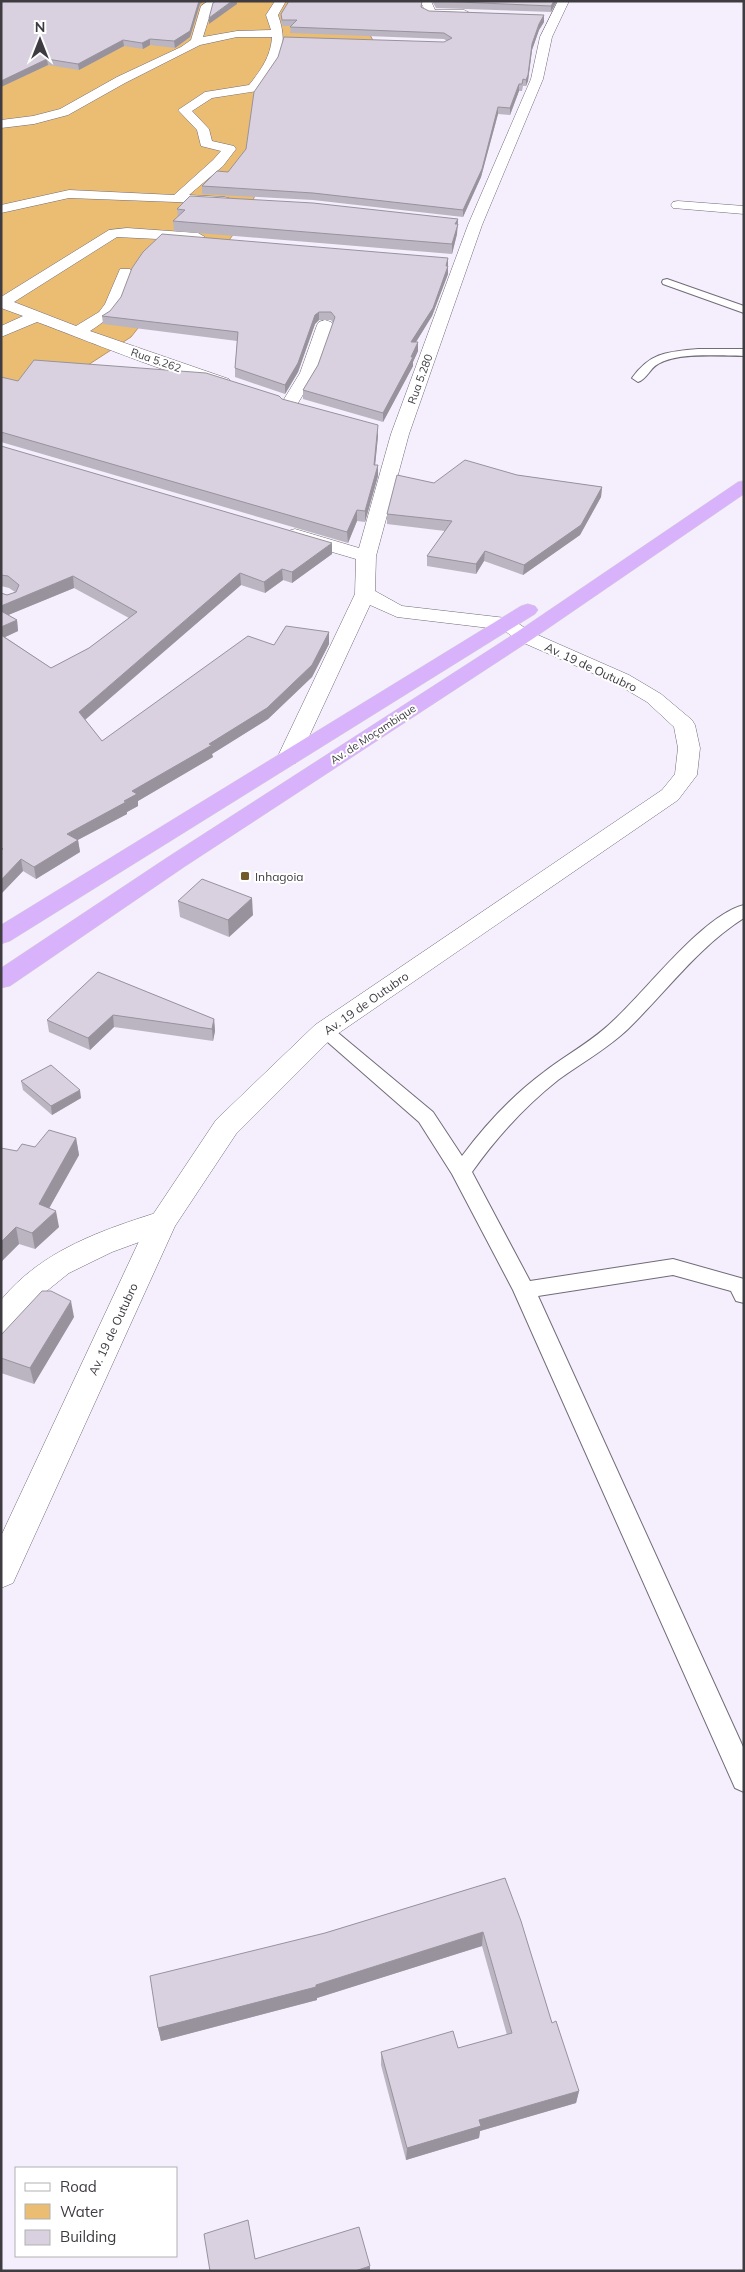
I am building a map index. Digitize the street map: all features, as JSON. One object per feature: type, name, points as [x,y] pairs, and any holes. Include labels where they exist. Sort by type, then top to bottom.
[{"type":"highway","name":"Av. de Moçambique","points":[[1,936],[288,758],[515,630],[683,505],[716,490],[744,471]]},
{"type":"highway","name":"Av. de Moçambique","points":[[1,980],[515,630],[744,486]]},
{"type":"street","points":[[196,42],[207,6],[217,1]]},
{"type":"street","points":[[178,198],[218,163],[229,149],[206,144],[203,129],[184,110],[209,95],[253,88],[274,61],[278,36],[272,15],[281,1]]},
{"type":"street","points":[[426,1],[430,8],[429,17],[434,24]]},
{"type":"street","name":"Rua 5.280","points":[[288,758],[365,594],[366,556],[400,434],[463,261],[470,224],[537,78],[546,37],[564,1]]},
{"type":"street","points":[[429,13],[479,14]]},
{"type":"street","points":[[539,16],[556,17]]},
{"type":"street","points":[[1,124],[34,120],[64,112],[120,80],[196,42],[237,34],[278,36],[293,40]]},
{"type":"street","points":[[1,209],[69,194],[237,202]]},
{"type":"street","points":[[678,205],[744,210]]},
{"type":"street","points":[[2,303],[114,233],[145,233],[212,239]]},
{"type":"street","points":[[443,260],[463,261]]},
{"type":"street","points":[[78,332],[104,315],[112,304],[125,272]]},
{"type":"street","name":"Rua 5.262","points":[[2,303],[163,364],[235,386]]},
{"type":"street","points":[[1,332],[36,316]]},
{"type":"street","points":[[289,404],[308,374],[325,325]]},
{"type":"street","points":[[271,398],[308,409]]},
{"type":"street","points":[[382,429],[400,434]]},
{"type":"street","points":[[282,531],[366,556]]},
{"type":"street","name":"Av. 19 de Outubro","points":[[1,1573],[162,1222],[226,1126],[324,1031],[670,795],[686,775],[690,748],[684,725],[654,698],[622,679],[515,630],[398,611],[365,594]]},
{"type":"street","points":[[1,1322],[17,1302],[46,1273],[90,1249],[162,1222]]},
{"type":"lane","points":[[667,282],[744,310]]},
{"type":"lane","points":[[638,378],[654,361],[666,358],[683,354],[744,353]]},
{"type":"lane","points":[[461,1171],[479,1146],[526,1098],[552,1076],[594,1049],[622,1024],[708,936],[744,910]]},
{"type":"lane","points":[[324,1031],[426,1117],[461,1171],[524,1290],[744,1779]]},
{"type":"lane","points":[[524,1290],[673,1267],[738,1285],[744,1296]]},
{"type":"water","points":[[164,1],[352,1],[377,48],[264,170],[247,217],[215,258],[161,299],[131,337],[88,365],[1,398],[1,80]]},
{"type":"building","points":[[1,1],[199,1],[190,31],[174,41],[150,39],[142,43],[123,40],[78,64],[47,59],[1,81]]},
{"type":"building","points":[[216,1],[232,1],[209,18],[213,3]]},
{"type":"building","points":[[289,1],[422,1],[421,7],[429,11],[544,15],[532,44],[526,80],[523,79],[522,84],[519,84],[510,108],[498,107],[482,169],[463,210],[313,193],[202,186],[217,171],[228,172],[246,149],[254,92],[278,57],[284,37],[444,42],[452,38],[444,33],[290,27],[297,20],[282,20],[281,14]]},
{"type":"building","points":[[436,1],[554,1],[551,6]]},
{"type":"building","points":[[190,196],[313,203],[458,219],[455,224],[458,224],[452,244],[173,221],[185,210],[177,209]]},
{"type":"building","points":[[162,234],[448,258],[446,266],[448,266],[433,308],[411,342],[418,342],[411,357],[413,357],[383,413],[303,390],[318,365],[335,317],[331,312],[319,312],[315,315],[298,363],[285,385],[235,368],[238,332],[102,316],[110,311],[121,297],[132,268],[143,252]]},
{"type":"building","points":[[34,360],[206,373],[279,396],[282,399],[378,425],[374,465],[378,465],[365,511],[357,510],[347,532],[1,432],[1,377],[18,381]]},
{"type":"building","points":[[1,446],[332,543],[292,572],[282,569],[264,582],[240,573],[79,712],[102,741],[248,636],[274,645],[286,626],[329,632],[312,665],[267,708],[209,744],[212,745],[132,791],[137,794],[124,801],[126,802],[67,834],[78,840],[34,867],[21,859],[1,880],[1,850],[3,849],[1,847],[1,635],[51,668],[89,648],[137,612],[73,576],[1,606],[1,593],[7,595],[16,592],[19,585],[8,576],[1,575]]},
{"type":"building","points":[[465,460],[517,475],[602,487],[581,525],[524,565],[485,551],[476,564],[427,556],[452,521],[387,514],[397,475],[434,483]]},
{"type":"building","points":[[1,611],[17,620],[1,627]]},
{"type":"building","points":[[202,879],[252,898],[228,920],[178,901]]},
{"type":"building","points":[[98,972],[214,1019],[212,1029],[113,1015],[88,1038],[47,1020]]},
{"type":"building","points":[[51,1065],[80,1090],[51,1106],[21,1081]]},
{"type":"building","points":[[49,1130],[76,1138],[39,1204],[56,1211],[32,1233],[16,1227],[1,1242],[1,1148],[17,1151],[22,1144],[35,1147]]},
{"type":"building","points":[[42,1291],[51,1291],[71,1301],[30,1368],[1,1358],[1,1335]]},
{"type":"building","points":[[505,1878],[521,1921],[552,2023],[556,2021],[579,2091],[479,2120],[481,2126],[407,2148],[381,2052],[453,2031],[458,2048],[512,2033],[483,1932],[316,1985],[316,1987],[158,2028],[150,1976],[325,1933]]},
{"type":"building","points":[[248,2220],[255,2259],[359,2227],[370,2266],[355,2271],[210,2271],[204,2234]]},
{"type":"place","name":"Inhagoia","points":[[245,876]]}]
